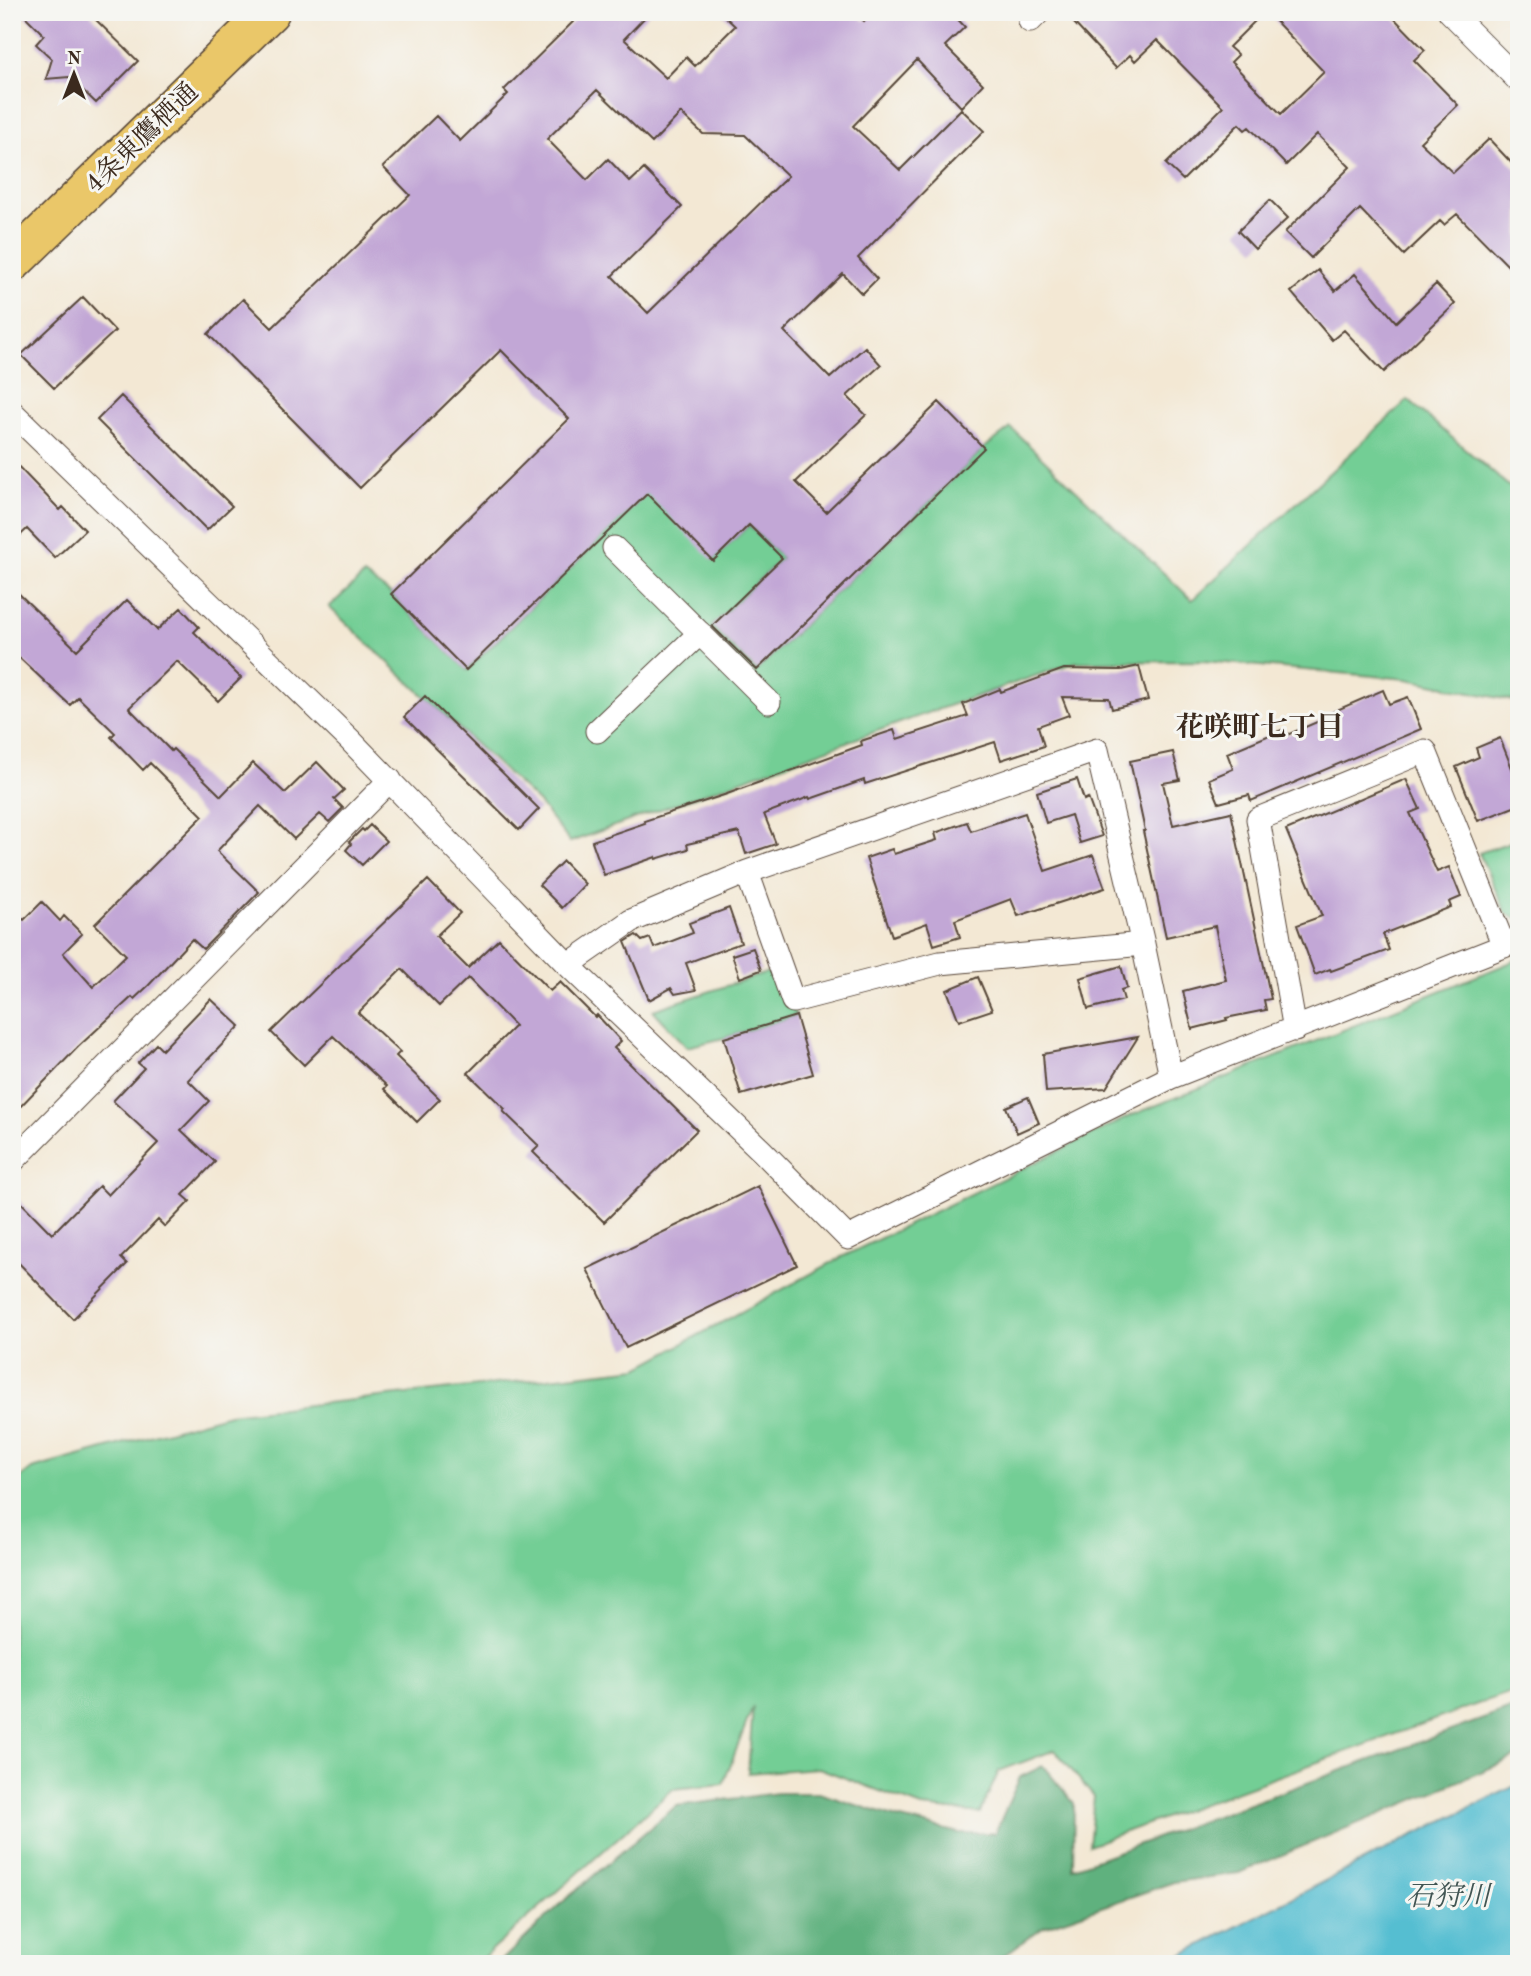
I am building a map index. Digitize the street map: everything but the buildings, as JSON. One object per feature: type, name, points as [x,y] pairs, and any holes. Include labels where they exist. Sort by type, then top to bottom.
[{"type":"highway","name":"4条東鷹栖通","points":[[12,263],[270,12]]},
{"type":"street","points":[[1450,12],[1519,81]]},
{"type":"street","points":[[12,412],[390,780],[568,965],[762,1151],[848,1238],[1171,1077],[1294,1030],[1512,943],[1425,751],[1258,819],[1294,1030]]},
{"type":"street","points":[[614,548],[769,702]]},
{"type":"street","points":[[597,731],[700,633]]},
{"type":"street","points":[[568,965],[631,921],[747,872],[1097,750],[1171,1077]]},
{"type":"street","points":[[12,1162],[390,780]]},
{"type":"street","points":[[747,872],[793,1001],[940,963],[1143,944]]},
{"type":"green space","points":[[1408,400],[1519,495],[1519,702],[1407,679],[1203,661],[1076,662],[570,842],[539,803],[329,607],[364,575],[391,594],[467,670],[657,483],[713,560],[749,525],[782,558],[712,626],[756,671],[984,448],[1011,428],[1192,600]]},
{"type":"green space","points":[[1519,839],[1519,920],[1506,913],[1479,853]]},
{"type":"green space","points":[[1519,959],[1519,1689],[1089,1845],[1094,1797],[1055,1750],[999,1771],[980,1813],[922,1807],[819,1768],[748,1773],[753,1706],[723,1784],[673,1789],[476,1964],[12,1964],[12,1485],[32,1469],[229,1414],[638,1368],[842,1257],[1130,1116]]},
{"type":"green space","points":[[781,968],[796,1016],[687,1047],[653,1010]]},
{"type":"green space","points":[[1519,1706],[1519,1756],[1239,1873],[1174,1882],[1043,1927],[992,1964],[498,1964],[566,1899],[676,1806],[778,1793],[819,1793],[897,1818],[959,1833],[995,1833],[1020,1777],[1043,1766],[1074,1803],[1073,1868]]},
{"type":"water","name":"石狩川","points":[[1519,1784],[1519,1964],[1164,1964],[1412,1836]]},
{"type":"district","name":"花咲町七丁目","points":[[1260,726]]}]
